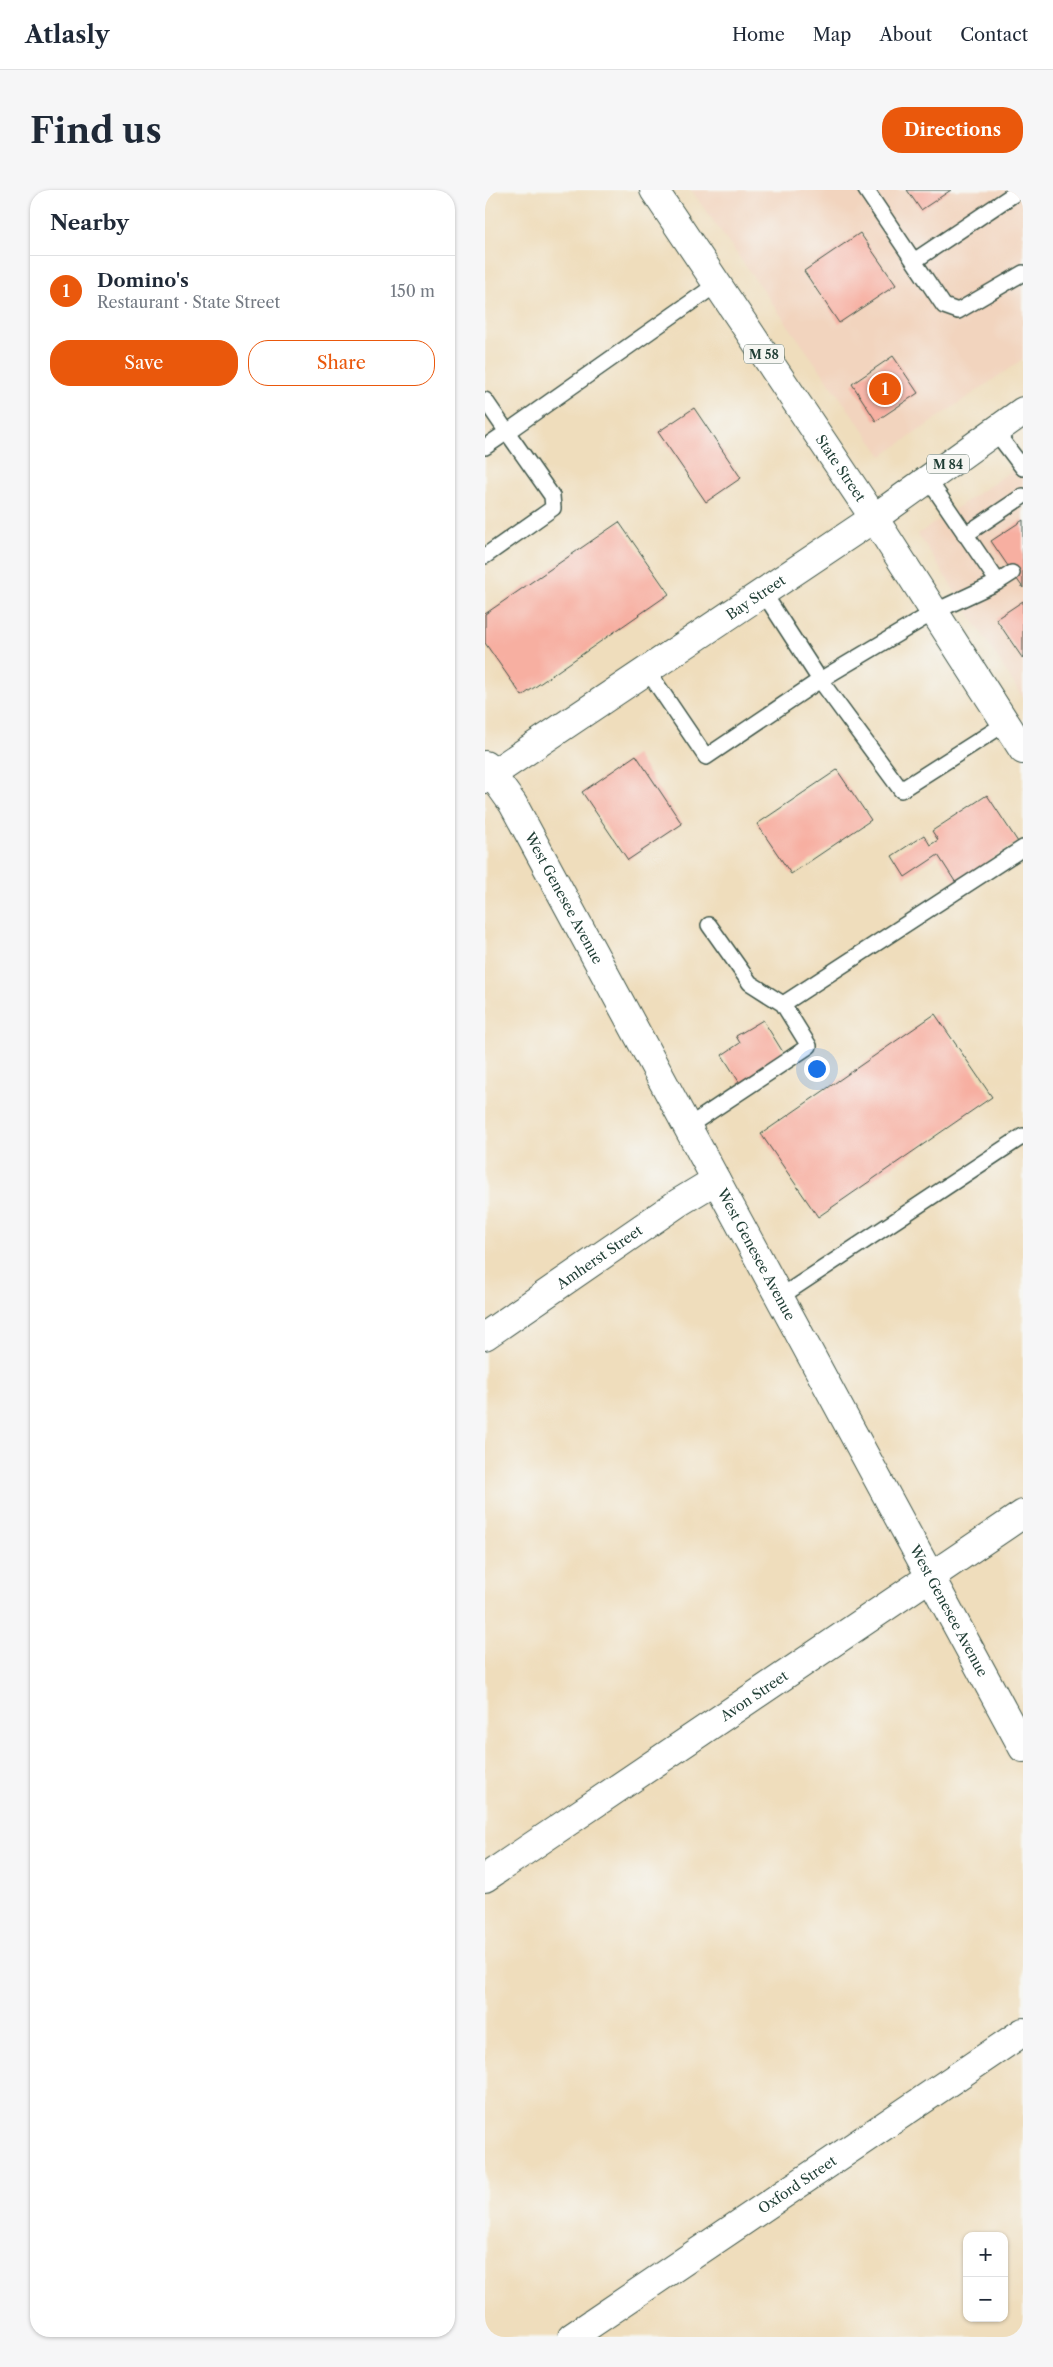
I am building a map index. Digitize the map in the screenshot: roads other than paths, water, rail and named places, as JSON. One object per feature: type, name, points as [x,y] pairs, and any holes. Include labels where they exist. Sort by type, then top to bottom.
[{"type":"street","name":"State Street","points":[[654,190],[874,518],[1023,750]]},
{"type":"street","name":"Bay Street","points":[[487,773],[647,670],[874,518],[1023,411]]},
{"type":"street","name":"West Genesee Avenue","points":[[487,773],[513,804],[1023,1748]]},
{"type":"street","name":"Amherst Street","points":[[485,1336],[678,1203],[716,1180]]},
{"type":"street","name":"Avon Street","points":[[485,1878],[1023,1514]]},
{"type":"street","name":"Oxford Street","points":[[572,2337],[1023,2032]]},
{"type":"lane","points":[[866,190],[944,306],[958,311],[1023,273]]},
{"type":"lane","points":[[914,261],[1020,190]]},
{"type":"lane","points":[[485,447],[717,284]]},
{"type":"lane","points":[[485,400],[552,496],[553,508],[485,556]]},
{"type":"lane","points":[[995,431],[1023,468]]},
{"type":"lane","points":[[928,479],[998,582]]},
{"type":"lane","points":[[965,535],[1023,496]]},
{"type":"lane","points":[[647,670],[706,757],[820,680],[934,612],[998,582],[1012,573]]},
{"type":"lane","points":[[763,592],[820,680],[901,790],[1006,723]]},
{"type":"lane","points":[[783,1004],[1023,848]]},
{"type":"lane","points":[[687,1127],[809,1046],[783,1004],[750,983],[709,925]]},
{"type":"lane","points":[[780,1298],[1023,1136]]},
{"type":"place","name":"Domino's","points":[[885,389]]}]
